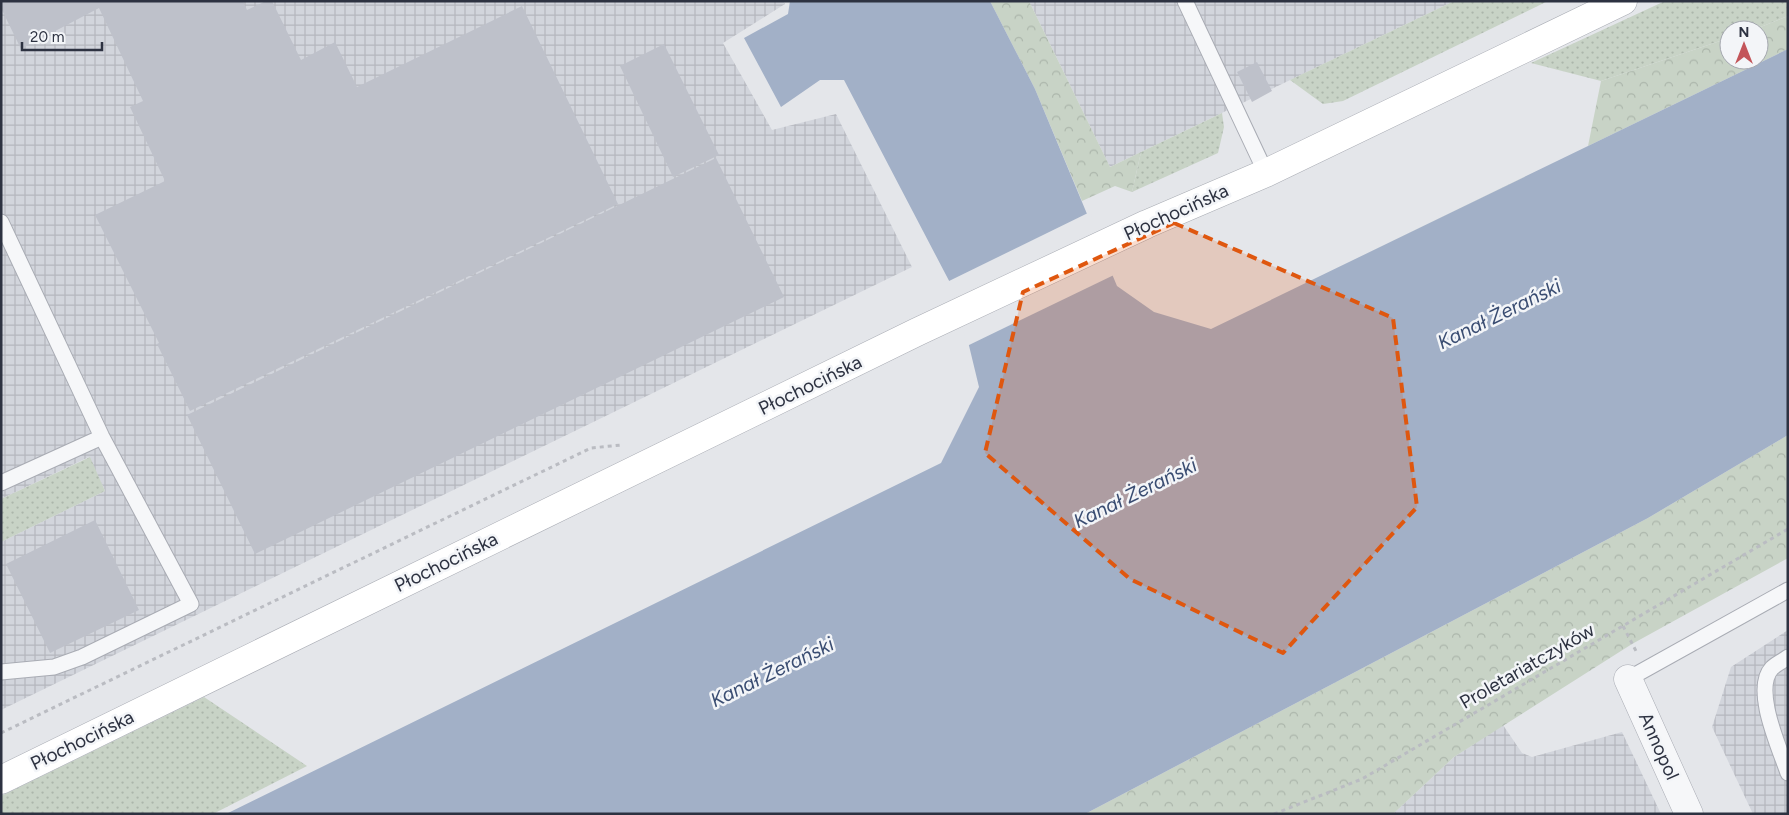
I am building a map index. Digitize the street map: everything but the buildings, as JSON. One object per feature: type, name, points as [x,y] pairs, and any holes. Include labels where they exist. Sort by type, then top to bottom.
[{"type":"main road","name":"Płochocińska","points":[[1,780],[917,332],[1147,224],[1266,173],[1623,1]]},
{"type":"street","name":"Annopol","points":[[1628,678],[1689,814]]},
{"type":"lane","points":[[1185,1],[1266,173]]},
{"type":"lane","points":[[1,222],[102,436],[191,604],[82,657],[54,667],[1,672]]},
{"type":"lane","points":[[1,483],[102,436]]},
{"type":"lane","points":[[1628,678],[1788,590]]},
{"type":"lane","points":[[1788,657],[1771,669],[1764,687],[1766,708],[1788,773]]},
{"type":"path","points":[[1,733],[591,448],[630,444]]},
{"type":"path","name":"Proletariatczyków","points":[[1274,814],[1362,779],[1788,528]]},
{"type":"path","points":[[1623,626],[1632,644]]},
{"type":"highlighted area","points":[[1174,223],[1393,318],[1417,507],[1283,653],[1130,579],[985,453],[1023,292]]},
{"type":"shaded area","points":[[1,1],[783,1],[785,4],[723,43],[772,130],[836,114],[912,267],[1,710],[1,542],[105,491],[89,457],[1,499]]},
{"type":"shaded area","points":[[1029,1],[1454,1],[1110,167]]},
{"type":"shaded area","points":[[1788,630],[1788,814],[1753,814],[1712,727],[1731,667]]},
{"type":"shaded area","points":[[1503,725],[1522,753],[1532,757],[1622,732],[1661,814],[1393,814],[1454,757]]},
{"type":"green space","points":[[990,1],[1029,1],[1110,167],[1141,152],[1132,192],[1115,186],[1082,201],[1035,89]]},
{"type":"green space","points":[[1454,1],[1548,1],[1343,101],[1323,104],[1290,80]]},
{"type":"green space","points":[[1665,1],[1788,1],[1788,16],[1769,24],[1769,20],[1719,20],[1719,41],[1601,81],[1531,63]]},
{"type":"green space","points":[[1788,16],[1788,49],[1769,58],[1769,24]]},
{"type":"green space","points":[[1719,41],[1719,70],[1745,70],[1211,329],[1588,146],[1601,81]]},
{"type":"green space","points":[[1222,113],[1224,127],[1218,153],[1132,192],[1141,152]]},
{"type":"green space","points":[[1788,435],[1788,558],[1632,644],[1454,757],[1393,814],[1085,814],[1648,518]]},
{"type":"green space","points":[[90,457],[105,491],[1,542],[1,499]]},
{"type":"green space","points":[[204,697],[307,766],[213,814],[1,814],[1,796]]},
{"type":"water","name":"Kanał Żerański","points":[[790,1],[990,1],[1035,89],[1117,286],[1154,312],[1211,329],[1745,70],[1769,70],[1769,58],[1788,49],[1788,435],[1648,518],[1085,814],[226,814],[941,463],[979,387],[957,296],[844,80],[820,80],[781,107],[744,38],[788,14]]},
{"type":"pier","points":[[1090,212],[1116,274],[967,346],[955,297],[947,282]]}]
